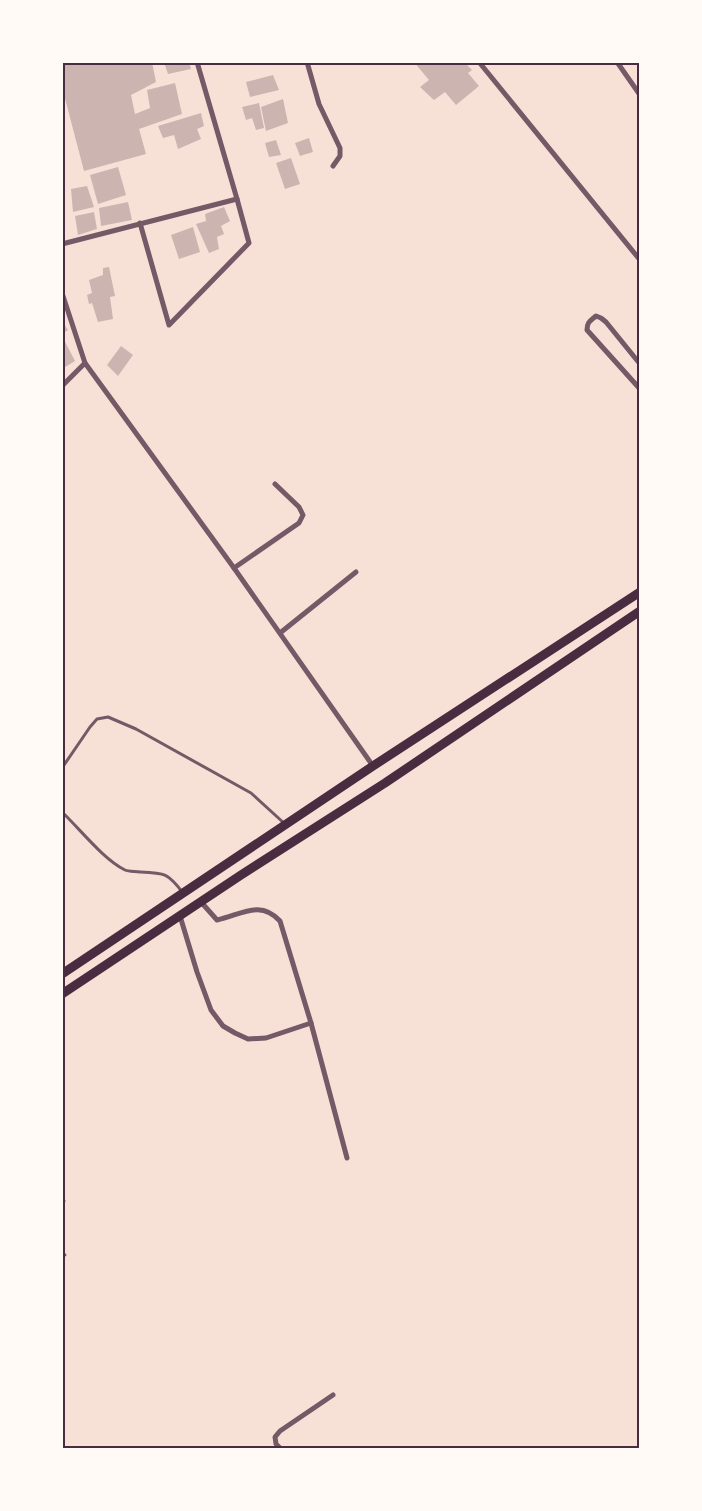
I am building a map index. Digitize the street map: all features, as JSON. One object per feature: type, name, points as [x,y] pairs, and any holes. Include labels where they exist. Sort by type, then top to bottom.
[{"type":"main road","points":[[62,974],[373,766],[640,592]]},
{"type":"main road","points":[[62,994],[384,783],[640,611]]},
{"type":"street","points":[[140,223],[170,325],[249,243],[197,62]]},
{"type":"street","points":[[307,62],[319,104],[340,148],[340,156],[333,166]]},
{"type":"street","points":[[479,62],[640,260]]},
{"type":"street","points":[[616,62],[640,95]]},
{"type":"street","points":[[62,244],[236,198]]},
{"type":"street","points":[[62,293],[84,363],[234,568],[373,766]]},
{"type":"street","points":[[640,364],[606,322],[596,316],[587,324],[587,330],[640,389]]},
{"type":"street","points":[[62,386],[84,363]]},
{"type":"street","points":[[234,568],[299,523],[303,515],[299,507],[275,484]]},
{"type":"street","points":[[280,633],[356,572]]},
{"type":"street","points":[[201,902],[217,920],[250,910],[270,912],[280,921],[311,1023],[347,1158]]},
{"type":"street","points":[[180,916],[211,1010],[223,1026],[248,1039],[266,1038],[311,1023]]},
{"type":"street","points":[[280,1448],[276,1444],[274,1437],[333,1395]]},
{"type":"lane","points":[[62,768],[90,726],[97,719],[108,717],[136,729],[251,794],[286,824]]},
{"type":"lane","points":[[62,812],[102,852],[127,871],[166,875],[172,879],[183,893]]},
{"type":"lane","points":[[62,1196],[64,1201],[62,1205]]},
{"type":"building","points":[[62,62],[152,62],[156,82],[131,95],[135,114],[150,108],[147,90],[175,83],[182,114],[139,129],[146,154],[84,171],[62,87]]},
{"type":"building","points":[[164,62],[189,62],[191,69],[168,74]]},
{"type":"building","points":[[414,62],[457,62],[458,64],[464,62],[472,70],[468,73],[479,86],[456,105],[445,92],[434,100],[420,87],[429,80]]},
{"type":"building","points":[[273,75],[279,90],[250,97],[246,82]]},
{"type":"building","points":[[283,99],[288,123],[266,131],[261,107]]},
{"type":"building","points":[[259,103],[264,128],[256,130],[252,118],[246,120],[242,107]]},
{"type":"building","points":[[201,113],[204,126],[197,129],[201,139],[178,149],[174,135],[163,138],[158,126]]},
{"type":"building","points":[[309,138],[313,152],[300,156],[295,143]]},
{"type":"building","points":[[276,140],[281,155],[269,157],[265,143]]},
{"type":"building","points":[[291,158],[300,184],[285,189],[276,163]]},
{"type":"building","points":[[118,167],[126,195],[98,204],[90,175]]},
{"type":"building","points":[[87,186],[94,207],[73,212],[71,189]]},
{"type":"building","points":[[128,202],[132,220],[101,226],[99,208]]},
{"type":"building","points":[[224,207],[230,221],[221,226],[224,234],[217,237],[219,249],[209,253],[196,224],[206,221],[205,214]]},
{"type":"building","points":[[94,212],[97,229],[78,235],[75,216]]},
{"type":"building","points":[[193,227],[200,252],[179,259],[171,235]]},
{"type":"building","points":[[109,267],[115,296],[110,297],[113,319],[98,322],[92,303],[89,304],[87,295],[92,293],[89,280],[103,275],[103,268]]},
{"type":"building","points":[[62,321],[68,330],[62,334]]},
{"type":"building","points":[[62,336],[75,361],[62,369]]},
{"type":"building","points":[[121,346],[133,355],[118,376],[107,365]]}]
